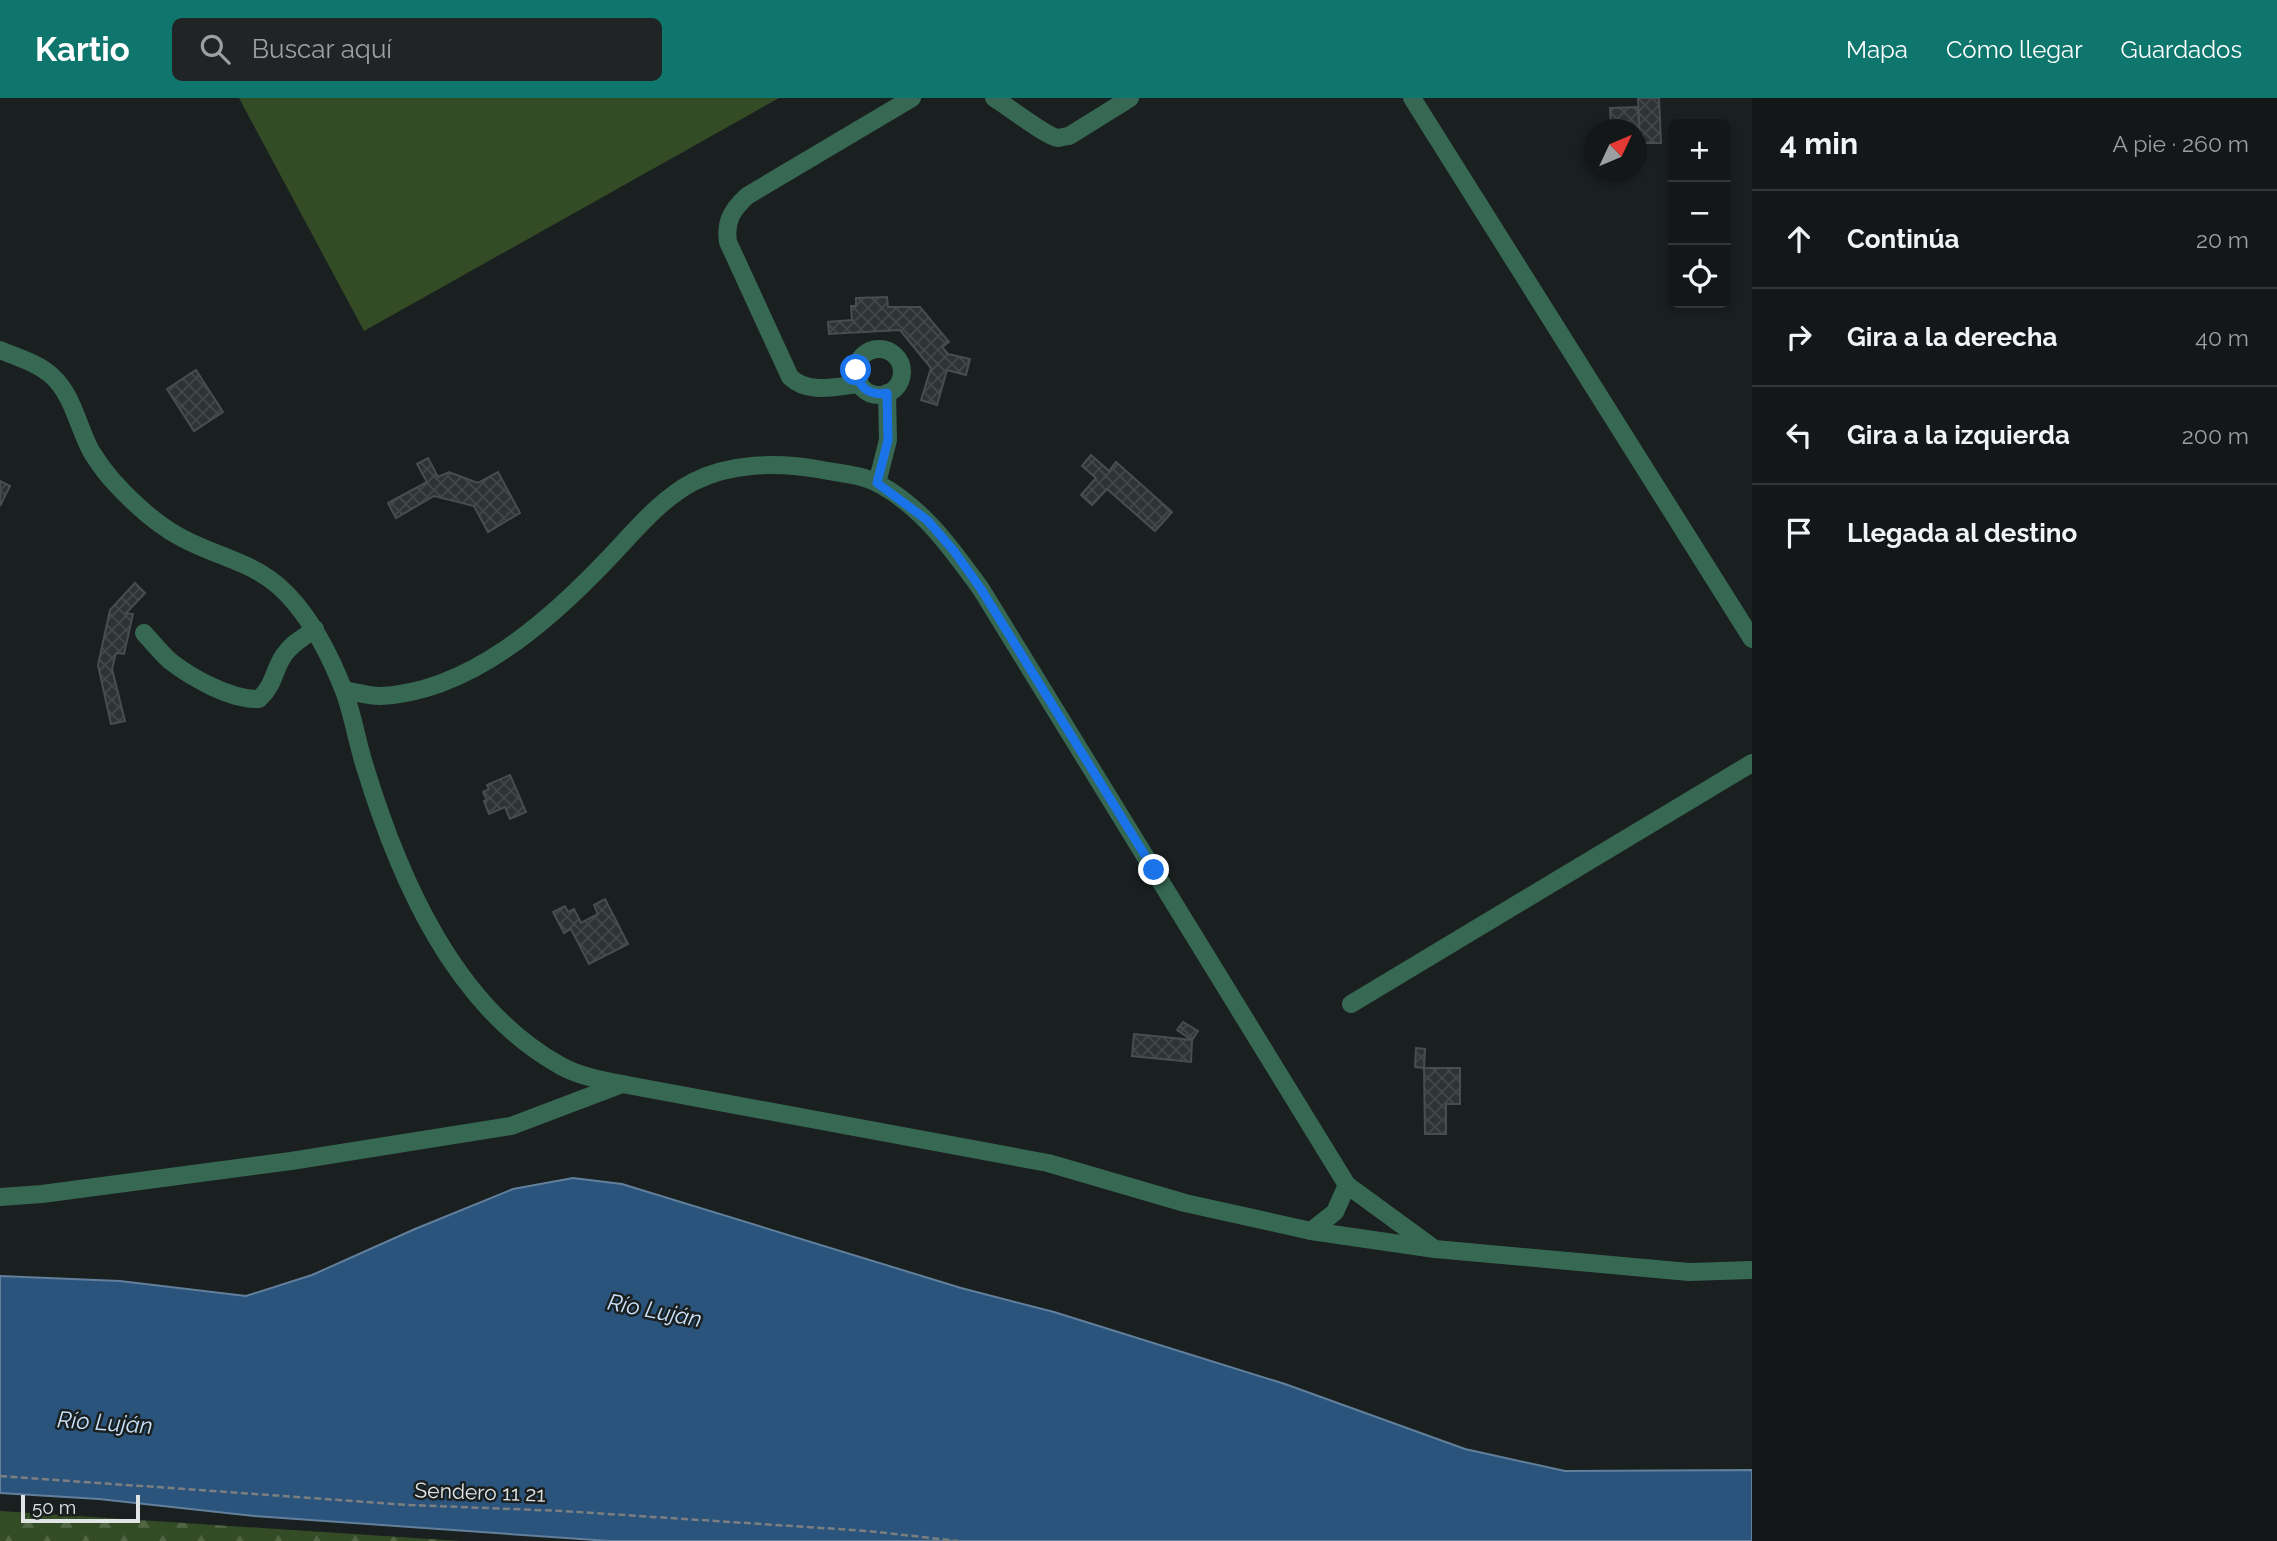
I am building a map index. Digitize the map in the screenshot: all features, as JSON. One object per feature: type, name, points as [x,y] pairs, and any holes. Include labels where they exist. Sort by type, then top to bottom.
[{"type":"street","points":[[860,384],[810,389],[790,377],[728,242],[726,229],[738,204],[747,196],[912,98]]},
{"type":"street","points":[[993,98],[1021,114],[1046,134],[1058,138],[1069,136],[1130,98]]},
{"type":"street","points":[[1412,98],[1752,639]]},
{"type":"street","points":[[875,349],[889,351],[900,362],[902,376],[894,389],[887,393],[872,393],[860,384],[856,370],[862,356],[875,349]]},
{"type":"street","points":[[0,350],[39,367],[53,377],[65,393],[91,450],[110,478],[143,512],[182,538],[252,566],[275,581],[294,601],[315,629],[344,690],[365,768],[427,924],[462,976],[496,1017],[526,1044],[562,1067],[592,1078],[622,1084],[1048,1163],[1185,1203],[1311,1231],[1435,1249],[1689,1272],[1752,1270]]},
{"type":"street","points":[[877,483],[888,440],[887,393]]},
{"type":"street","points":[[344,690],[379,696],[411,691],[453,678],[488,661],[517,641],[589,579],[657,508],[692,483],[724,471],[757,466],[794,465],[846,474],[877,483],[927,520],[954,551],[981,589],[1347,1185],[1435,1249]]},
{"type":"street","points":[[144,633],[170,661],[209,685],[245,700],[259,699],[267,691],[289,648],[315,629]]},
{"type":"street","points":[[1351,1004],[1752,763]]},
{"type":"street","points":[[0,1197],[42,1194],[291,1161],[511,1126],[622,1084]]},
{"type":"street","points":[[1311,1231],[1335,1212],[1347,1185]]},
{"type":"path","name":"Sendero 11 21","points":[[0,1476],[410,1505],[563,1511],[868,1531],[958,1541]]},
{"type":"green space","points":[[239,98],[779,98],[364,331]]},
{"type":"green space","points":[[0,1511],[461,1541],[0,1541]]},
{"type":"water","name":"Río Luján","points":[[573,1178],[622,1184],[961,1288],[1054,1312],[1285,1384],[1465,1449],[1565,1471],[1752,1470],[1752,1541],[609,1541],[254,1516],[99,1499],[0,1493],[0,1276],[120,1281],[246,1296],[312,1275],[513,1189]]},
{"type":"building","points":[[1638,98],[1659,98],[1661,143],[1647,143],[1647,119],[1639,119]]},
{"type":"building","points":[[1638,107],[1639,119],[1611,119],[1610,108]]},
{"type":"building","points":[[887,297],[888,307],[920,307],[949,342],[942,347],[948,354],[970,359],[966,375],[947,370],[937,405],[921,400],[931,368],[900,330],[829,334],[828,322],[852,320],[851,306],[856,306],[856,298]]},
{"type":"building","points":[[196,370],[223,412],[194,431],[167,389]]},
{"type":"building","points":[[1091,455],[1109,471],[1116,462],[1172,512],[1155,531],[1107,489],[1092,505],[1081,495],[1096,478],[1082,466]]},
{"type":"building","points":[[428,458],[438,477],[449,472],[478,483],[498,472],[520,513],[488,532],[474,506],[434,496],[396,518],[388,503],[427,482],[417,464]]},
{"type":"building","points":[[0,481],[10,486],[0,506]]},
{"type":"building","points":[[135,583],[145,593],[126,613],[133,614],[124,654],[116,653],[112,669],[125,721],[111,724],[98,665],[110,610]]},
{"type":"building","points":[[510,775],[526,812],[510,819],[505,807],[489,814],[483,792],[489,789],[487,785]]},
{"type":"building","points":[[605,899],[628,944],[589,964],[571,929],[564,933],[553,912],[565,906],[568,912],[574,909],[581,923],[598,914],[594,905]]},
{"type":"building","points":[[1183,1022],[1198,1031],[1192,1040],[1177,1030]]},
{"type":"building","points":[[1134,1034],[1192,1040],[1191,1062],[1132,1056]]},
{"type":"building","points":[[1416,1048],[1425,1049],[1424,1068],[1415,1067]]},
{"type":"building","points":[[1424,1068],[1460,1068],[1460,1104],[1446,1104],[1446,1134],[1425,1134]]},
{"type":"route","points":[[856,370],[865,390],[887,393],[888,440],[877,483],[927,520],[954,551],[981,589],[1154,870]]}]
